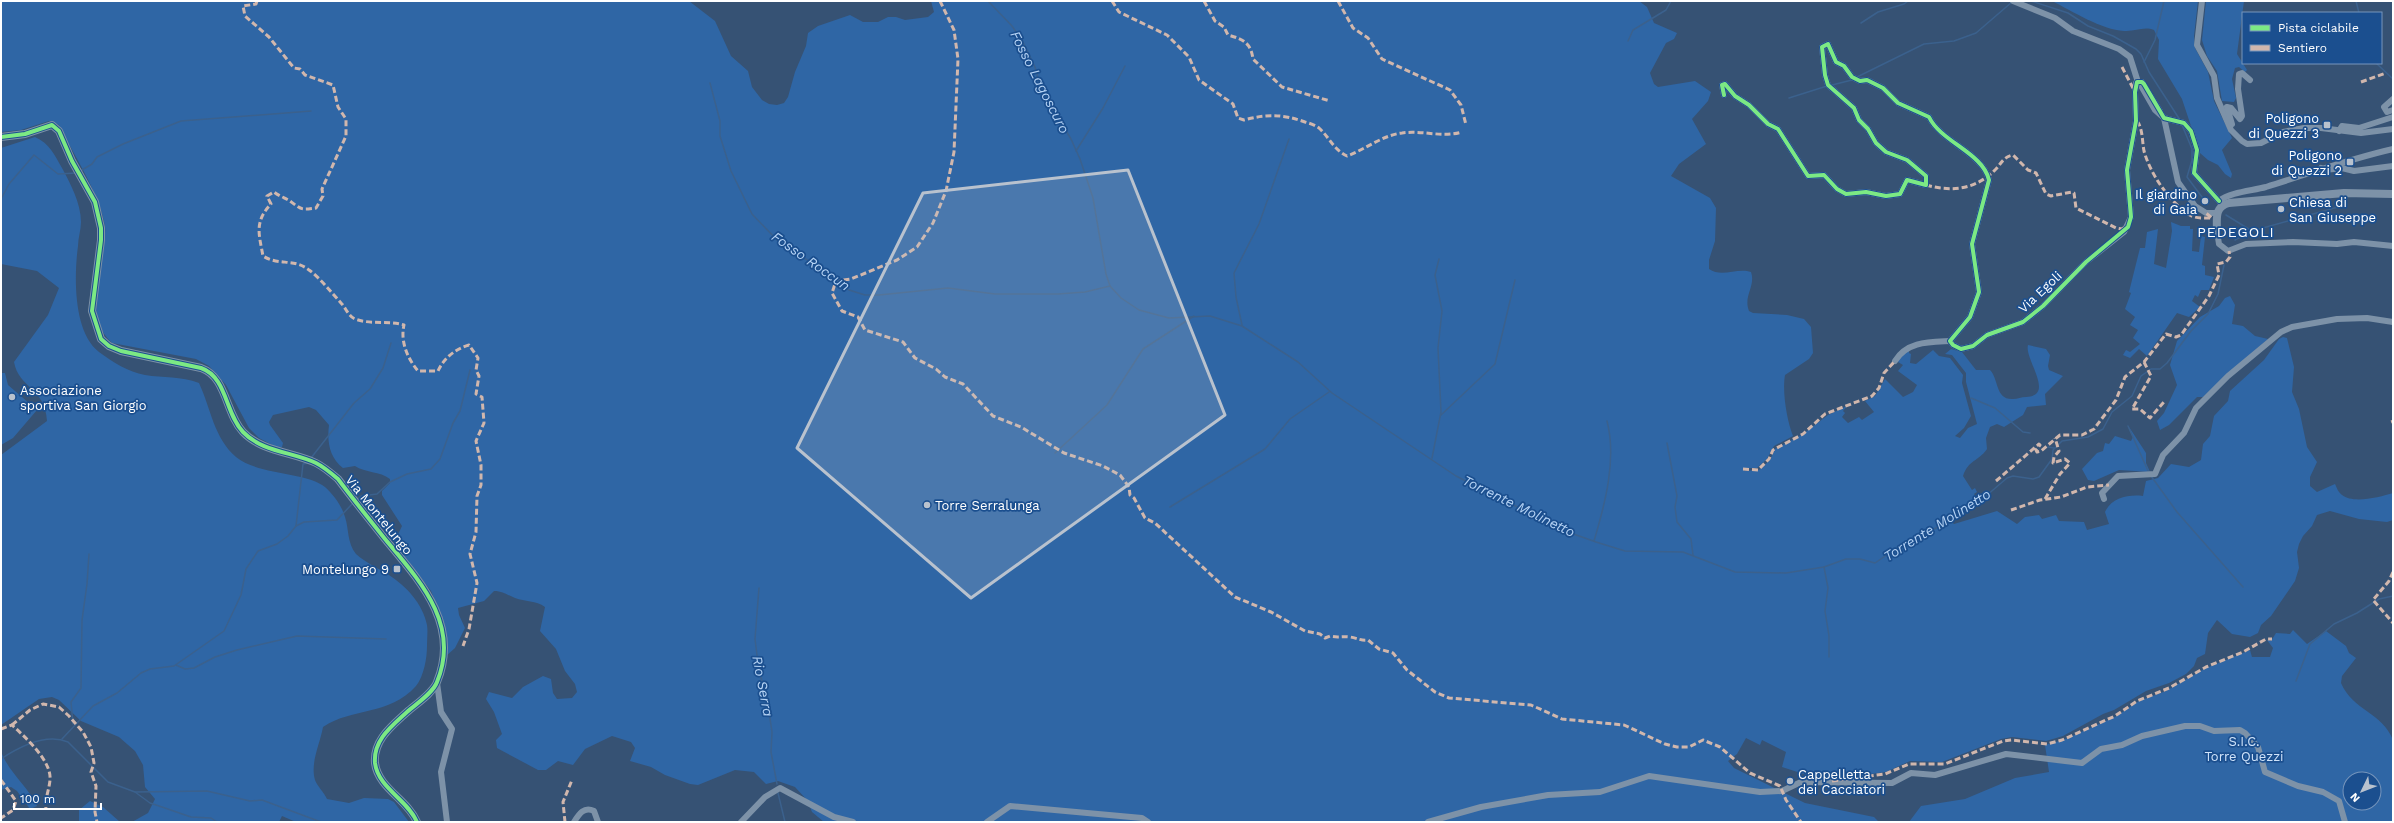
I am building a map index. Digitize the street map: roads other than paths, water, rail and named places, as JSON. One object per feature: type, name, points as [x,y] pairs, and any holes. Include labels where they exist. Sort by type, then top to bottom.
[{"type":"street","points":[[2013,1],[2056,18],[2073,31],[2119,49],[2130,57],[2138,82],[2155,110],[2166,119],[2184,123],[2191,131],[2197,150],[2194,168],[2196,176],[2220,203]]},
{"type":"street","points":[[2202,1],[2198,45],[2214,76],[2217,98],[2231,130],[2242,141],[2254,144],[2283,132],[2304,128],[2321,128],[2361,133],[2393,129]]},
{"type":"street","points":[[1724,95],[1722,85],[1725,84],[1735,96],[1749,105],[1768,124],[1778,129],[1808,176],[1824,175],[1837,189],[1846,194],[1866,192],[1886,196],[1900,194],[1907,180],[1926,185],[1926,176],[1921,171],[1907,160],[1886,152],[1876,143],[1868,129],[1859,120],[1854,108],[1828,85],[1825,75],[1822,47],[1826,44],[1831,49],[1836,62],[1844,66],[1852,76],[1860,81],[1867,80],[1883,88],[1898,103],[1929,116],[1934,127],[1981,165],[1988,177],[1989,187],[1972,244],[1979,292],[1970,317],[1950,341],[1932,340],[1907,347],[1895,361]]},
{"type":"street","points":[[2231,130],[2233,127],[2227,107],[2231,108],[2238,118],[2240,119],[2242,116],[2238,88],[2239,74],[2242,73],[2250,80]]},
{"type":"street","name":"Via Egoli","points":[[1950,341],[1953,345],[1961,349],[1973,346],[1987,335],[2023,322],[2042,306],[2086,262],[2124,232],[2131,217],[2128,170],[2136,120],[2136,83],[2142,82],[2166,119]]},
{"type":"street","points":[[2393,99],[2384,109],[2387,112],[2393,110]]},
{"type":"street","points":[[2339,131],[2342,126],[2359,128],[2393,117]]},
{"type":"street","points":[[2166,119],[2178,182],[2195,206],[2206,213],[2217,213]]},
{"type":"street","name":"Via Montelungo","points":[[1,137],[26,134],[52,125],[59,130],[72,161],[95,202],[100,221],[101,240],[92,311],[98,334],[104,343],[121,351],[201,368],[212,373],[227,401],[233,420],[244,434],[267,447],[314,462],[325,468],[338,479],[422,584],[432,601],[442,634],[444,654],[437,683]]},
{"type":"street","points":[[2393,149],[2322,168],[2274,184],[2230,196],[2220,203],[2217,213],[2219,244],[2228,251],[2246,244],[2293,242],[2337,244],[2354,242],[2393,246]]},
{"type":"street","points":[[2322,168],[2325,170],[2342,168],[2354,171],[2393,166]]},
{"type":"street","points":[[2220,203],[2372,192],[2393,194]]},
{"type":"street","points":[[2104,498],[2102,493],[2118,476],[2133,474],[2152,476],[2155,474],[2163,455],[2184,433],[2196,408],[2228,376],[2281,332],[2292,327],[2337,319],[2367,318],[2393,322]]},
{"type":"street","points":[[417,822],[409,809],[382,780],[378,773],[375,756],[381,738],[437,683]]},
{"type":"street","points":[[437,683],[441,712],[452,729],[441,772],[447,822]]},
{"type":"street","points":[[1428,822],[1481,807],[1540,796],[1600,792],[1649,776],[1760,792],[1782,791],[1801,782],[1892,783],[1911,773],[1935,774],[2006,754],[2082,764],[2101,749],[2122,745],[2142,736],[2184,726],[2200,726],[2214,731],[2240,730],[2245,733],[2258,747],[2265,772],[2298,786],[2323,792],[2339,801],[2345,822]]},
{"type":"street","points":[[741,822],[765,797],[780,788],[834,817],[853,822]]},
{"type":"street","points":[[987,822],[1010,806],[1142,818],[1148,822]]},
{"type":"street","points":[[574,822],[583,811],[589,809],[594,811],[598,822]]},
{"type":"waterway","name":"Torrente Molinetto","points":[[988,1],[1012,26],[1023,42],[1035,67],[1042,92],[1071,139],[1080,159],[1093,198],[1106,274],[1110,286],[1121,298],[1139,310],[1169,318],[1210,316],[1242,326],[1298,362],[1332,393],[1456,476],[1565,531],[1625,551],[1683,552],[1735,572],[1786,573],[1824,567],[1846,559],[1860,559],[1875,563],[1900,546],[1938,527],[1952,515],[1986,496],[2007,478],[2013,476],[2033,479],[2039,477],[2052,459],[2053,450],[2062,441],[2088,437],[2103,429],[2112,412],[2132,396],[2141,376],[2151,369],[2160,369],[2167,363],[2191,331],[2208,314],[2218,294],[2224,265]]},
{"type":"waterway","points":[[1628,41],[1633,30],[1666,10],[1671,1]]},
{"type":"waterway","points":[[1861,23],[1878,12],[1904,4],[1908,1]]},
{"type":"waterway","points":[[2031,1],[2068,13],[2088,26],[2113,36],[2136,49],[2141,54],[2149,72],[2180,120]]},
{"type":"waterway","points":[[2144,62],[2155,40],[2164,1]]},
{"type":"waterway","points":[[2356,1],[2359,12]]},
{"type":"waterway","points":[[1857,77],[1924,44],[1954,41],[1976,33],[2012,2]]},
{"type":"waterway","points":[[2377,64],[2393,79]]},
{"type":"waterway","points":[[1076,151],[1103,108],[1125,66]]},
{"type":"waterway","points":[[1832,85],[1852,80]]},
{"type":"waterway","name":"Fosso Roccun","points":[[710,83],[720,121],[720,136],[731,171],[752,214],[778,241],[829,274],[849,290],[865,295],[948,288],[995,294],[1058,294],[1085,292],[1110,286]]},
{"type":"waterway","points":[[1789,98],[1827,86]]},
{"type":"waterway","points":[[82,170],[92,164],[97,157],[123,144],[181,121],[311,111]]},
{"type":"waterway","points":[[2182,125],[2192,149],[2192,160],[2187,177],[2202,197]]},
{"type":"waterway","points":[[1242,325],[1236,297],[1234,273],[1259,224],[1289,139]]},
{"type":"waterway","points":[[1,199],[9,184],[34,155],[58,174],[76,173]]},
{"type":"waterway","points":[[2235,240],[2252,231],[2338,207]]},
{"type":"waterway","points":[[2226,215],[2252,231]]},
{"type":"waterway","points":[[1432,458],[1441,412],[1438,348],[1442,311],[1435,275],[1439,259]]},
{"type":"waterway","points":[[1441,415],[1495,364],[1515,280]]},
{"type":"waterway","points":[[1055,453],[1107,405],[1143,349],[1194,316]]},
{"type":"waterway","points":[[311,458],[354,403],[370,389],[383,368],[391,343]]},
{"type":"waterway","points":[[357,500],[361,496],[377,494],[390,482],[407,474],[431,469],[440,459],[453,423],[460,411],[470,370]]},
{"type":"waterway","points":[[1170,507],[1265,449],[1290,419],[1329,392]]},
{"type":"waterway","points":[[1971,398],[1995,408],[2023,432],[2030,433]]},
{"type":"waterway","points":[[1594,541],[1606,497],[1610,466],[1611,451],[1607,421]]},
{"type":"waterway","points":[[2128,426],[2149,473]]},
{"type":"waterway","points":[[1667,443],[1677,496],[1675,507],[1677,522],[1691,539],[1693,555]]},
{"type":"waterway","name":"Torrente Molinetto","points":[[2048,447],[2054,448]]},
{"type":"waterway","points":[[296,526],[303,464],[308,463]]},
{"type":"waterway","points":[[2151,476],[2177,512],[2243,587]]},
{"type":"waterway","points":[[62,739],[93,706],[117,693],[141,673],[150,669],[174,666],[224,631],[241,595],[246,569],[258,551],[277,544],[288,536],[296,526],[304,522],[337,520],[352,504]]},
{"type":"waterway","points":[[73,724],[71,702],[81,688],[82,620],[89,554]]},
{"type":"waterway","points":[[1824,567],[1828,588],[1825,611],[1829,636],[1829,657]]},
{"type":"waterway","name":"Rio Serra","points":[[759,588],[755,639],[759,671],[767,698],[772,732],[771,752],[777,784]]},
{"type":"waterway","points":[[2296,681],[2310,644],[2334,624],[2357,613],[2379,599],[2393,596]]},
{"type":"waterway","points":[[176,665],[185,669],[194,668],[215,657],[237,650],[297,636],[386,639]]},
{"type":"waterway","points":[[1,759],[24,746],[42,740],[51,739],[68,742],[108,782],[135,792],[150,803],[191,817],[211,818],[217,822]]},
{"type":"waterway","points":[[135,792],[207,791],[250,801],[262,800],[321,822]]},
{"type":"waterway","name":"Rio Serra","points":[[778,793],[785,822]]},
{"type":"place","name":"Poligono di Quezzi 3","points":[[2327,125]]},
{"type":"place","name":"Poligono di Quezzi 2","points":[[2350,162]]},
{"type":"place","name":"Il giardino di Gaia","points":[[2205,201]]},
{"type":"place","name":"Chiesa di San Giuseppe","points":[[2281,209]]},
{"type":"place","name":"Associazione sportiva San Giorgio","points":[[12,397]]},
{"type":"place","name":"Torre Serralunga","points":[[927,505]]},
{"type":"place","name":"Montelungo 9","points":[[397,569]]},
{"type":"place","name":"Cappelletta dei Cacciatori","points":[[1790,781]]},
{"type":"district","name":"PEDEGOLI","points":[[2236,232]]},
{"type":"water label","name":"Fosso Lagoscuro","points":[[1040,82]]},
{"type":"park label","name":"S.I.C. Torre Quezzi","points":[[2244,748]]}]
